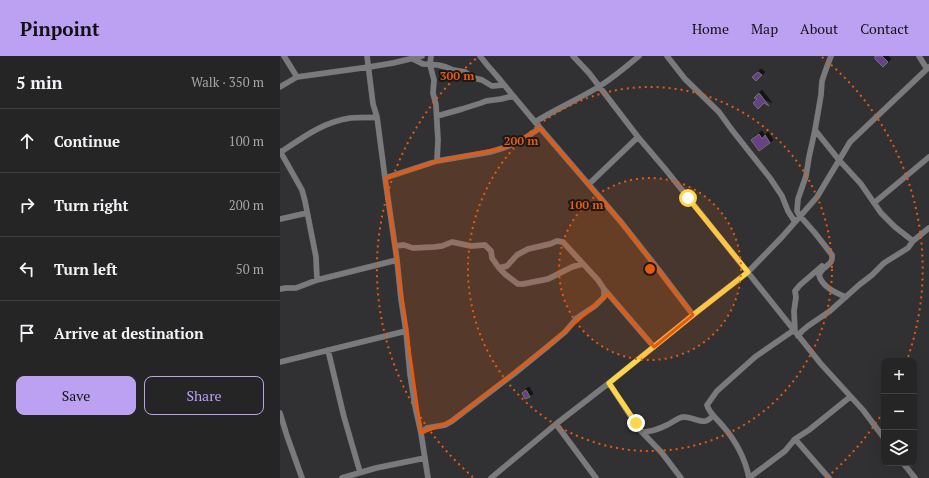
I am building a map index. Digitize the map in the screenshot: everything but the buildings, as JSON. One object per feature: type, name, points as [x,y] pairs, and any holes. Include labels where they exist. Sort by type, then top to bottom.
[{"type":"street","points":[[284,56],[297,77]]},
{"type":"street","points":[[367,56],[397,260],[410,374],[428,478]]},
{"type":"street","points":[[280,86],[297,77],[369,67],[422,56]]},
{"type":"street","points":[[431,56],[430,64],[434,80],[433,93],[437,116],[437,161]]},
{"type":"street","points":[[480,56],[589,184],[693,315]]},
{"type":"street","points":[[573,56],[589,73],[638,137],[821,364],[863,410],[881,434]]},
{"type":"street","points":[[535,122],[599,87],[639,56]]},
{"type":"street","points":[[667,56],[685,79],[719,112],[770,178],[782,196],[788,211],[795,222]]},
{"type":"street","points":[[831,56],[822,82],[815,130],[806,176],[798,199],[797,211],[832,255],[831,263],[822,270],[819,277],[827,287],[846,297]]},
{"type":"street","points":[[491,478],[496,476],[556,424],[748,272],[782,237],[817,197],[846,147],[853,138],[928,68],[919,56]]},
{"type":"street","points":[[413,59],[423,64],[438,65],[465,72],[492,86],[504,85]]},
{"type":"street","points":[[437,116],[486,101],[514,97]]},
{"type":"street","points":[[317,280],[316,257],[302,190],[280,151],[327,124],[349,118],[377,117]]},
{"type":"street","points":[[385,178],[437,161],[490,152],[519,142],[540,128]]},
{"type":"street","points":[[815,130],[861,184],[881,213],[895,227],[913,241]]},
{"type":"street","points":[[589,184],[638,137]]},
{"type":"street","points":[[874,203],[929,157]]},
{"type":"street","points":[[280,220],[307,213]]},
{"type":"street","points":[[850,396],[814,426],[795,439],[785,451],[749,478],[743,455],[731,436],[708,408],[708,405],[717,391],[755,357],[802,331],[830,311],[884,263],[908,248],[913,241],[929,228]]},
{"type":"street","points":[[499,268],[507,266],[517,255],[528,249],[559,241],[565,244],[654,347]]},
{"type":"street","points":[[395,246],[404,245],[413,248],[434,247],[452,242],[471,246],[485,245],[491,251],[493,260],[499,268],[515,283],[523,284],[548,279],[572,267],[582,264]]},
{"type":"street","points":[[280,289],[296,288],[317,280],[397,260]]},
{"type":"street","points":[[796,333],[794,311],[796,297],[795,291],[822,266],[832,260]]},
{"type":"street","points":[[421,433],[427,428],[445,425],[452,421],[515,373],[565,332],[577,318],[595,306],[604,297],[604,289]]},
{"type":"street","points":[[280,362],[406,331]]},
{"type":"street","points":[[328,350],[344,417],[360,472]]},
{"type":"street","points":[[609,383],[642,432],[662,453],[680,478]]},
{"type":"street","points":[[280,413],[302,478]]},
{"type":"street","points":[[642,432],[650,432],[683,417],[702,421],[709,420],[714,415]]},
{"type":"street","points":[[556,424],[596,478]]},
{"type":"street","points":[[795,439],[829,478]]},
{"type":"street","points":[[342,478],[384,466],[425,458]]},
{"type":"street","points":[[905,466],[915,478]]},
{"type":"highlighted area","points":[[540,128],[621,222],[693,315],[654,347],[608,294],[547,347],[452,421],[421,433],[385,178],[437,161],[503,148],[519,142]]},
{"type":"route","points":[[636,423],[609,383],[727,287],[748,272],[688,198]]}]
